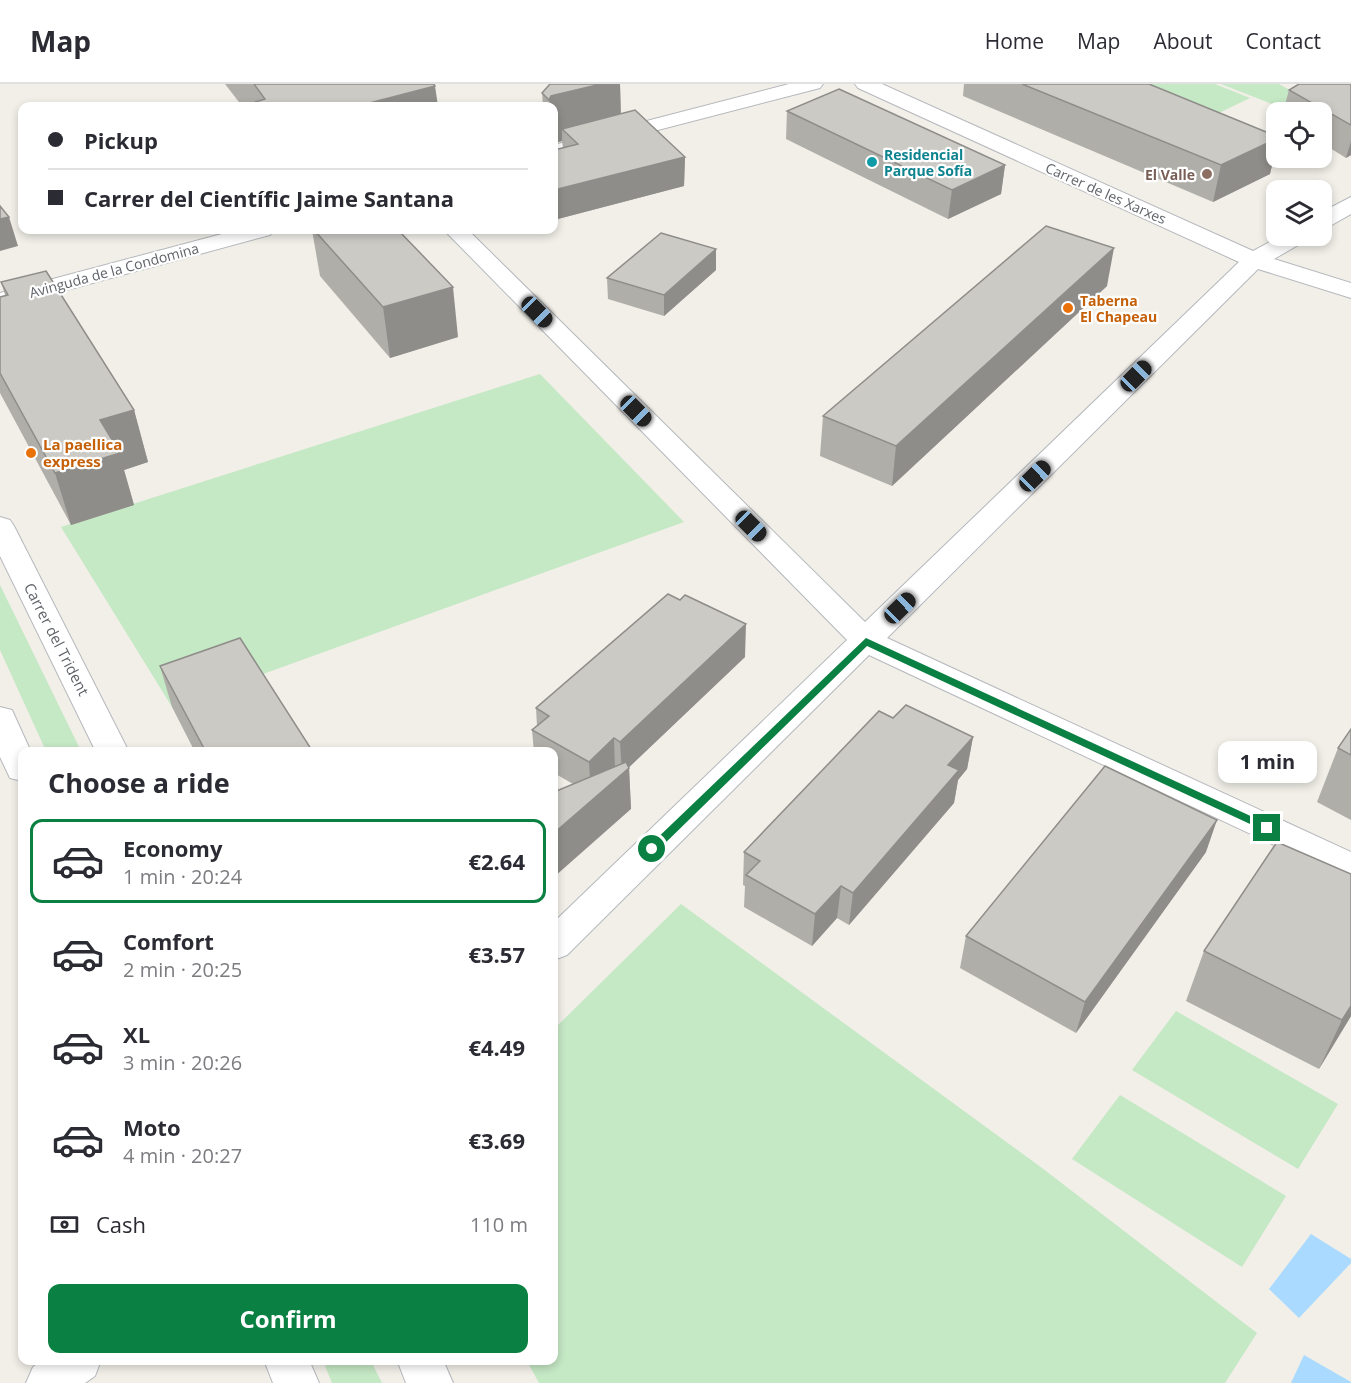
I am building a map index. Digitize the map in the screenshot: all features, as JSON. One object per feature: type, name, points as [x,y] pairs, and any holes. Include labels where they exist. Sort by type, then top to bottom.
[{"type":"street","points":[[558,151],[813,84]]},
{"type":"street","name":"Carrer de les Xarxes","points":[[865,84],[1254,260],[1351,291]]},
{"type":"street","points":[[1332,215],[1351,204]]},
{"type":"street","name":"Avinguda de la Condomina","points":[[0,302],[247,234]]},
{"type":"street","points":[[458,234],[866,641],[1351,867]]},
{"type":"street","points":[[558,941],[1254,260],[1279,246]]},
{"type":"street","name":"Carrer del Trident","points":[[0,526],[110,747]]},
{"type":"street","points":[[0,718],[18,759]]},
{"type":"street","points":[[49,1383],[72,1365]]},
{"type":"street","points":[[288,1365],[296,1383]]},
{"type":"street","points":[[421,1365],[430,1383]]},
{"type":"green space","points":[[1086,84],[1215,84],[1250,98],[1190,127]]},
{"type":"green space","points":[[1221,84],[1279,84],[1304,98],[1295,102],[1267,102]]},
{"type":"green space","points":[[540,374],[684,522],[172,707],[61,527]]},
{"type":"green space","points":[[0,585],[79,747],[44,747],[0,650]]},
{"type":"green space","points":[[681,904],[1042,1168],[1257,1333],[1225,1383],[539,1383],[529,1365],[558,1365],[558,1025]]},
{"type":"green space","points":[[1176,1011],[1338,1104],[1298,1169],[1132,1070]]},
{"type":"green space","points":[[1120,1095],[1286,1196],[1242,1267],[1072,1159]]},
{"type":"green space","points":[[373,1365],[382,1383],[332,1383],[325,1366]]},
{"type":"water","points":[[1311,1234],[1351,1259],[1351,1263],[1299,1318],[1269,1289]]},
{"type":"water","points":[[1304,1355],[1351,1382],[1351,1383],[1291,1383]]},
{"type":"building","points":[[254,84],[434,84],[435,86],[373,102],[255,102],[265,99]]},
{"type":"building","points":[[550,84],[601,84],[551,96],[549,100],[542,93]]},
{"type":"building","points":[[1022,84],[1149,84],[1266,132],[1266,144],[1221,165]]},
{"type":"building","points":[[1299,84],[1351,84],[1351,125],[1332,114],[1332,102],[1310,102],[1289,90]]},
{"type":"building","points":[[839,89],[1005,165],[952,190],[787,111]]},
{"type":"building","points":[[635,110],[685,157],[558,189],[558,149],[578,144],[562,129]]},
{"type":"building","points":[[0,206],[9,217],[0,219]]},
{"type":"building","points":[[1046,226],[1114,248],[896,446],[823,416]]},
{"type":"building","points":[[661,233],[716,249],[664,295],[607,278]]},
{"type":"building","points":[[318,234],[402,234],[453,287],[383,307]]},
{"type":"building","points":[[46,271],[134,410],[100,420],[120,453],[55,473],[0,373],[0,297],[8,295],[1,282]]},
{"type":"building","points":[[668,594],[680,600],[685,595],[746,624],[620,742],[614,738],[589,762],[532,730],[549,716],[536,708]]},
{"type":"building","points":[[240,638],[310,747],[203,747],[160,666]]},
{"type":"building","points":[[906,705],[973,737],[948,765],[959,770],[853,893],[841,886],[815,914],[746,875],[760,861],[744,852],[879,711],[893,718]]},
{"type":"building","points":[[1351,729],[1351,755],[1338,748]]},
{"type":"building","points":[[626,762],[629,768],[558,830],[558,790]]},
{"type":"building","points":[[1105,766],[1217,820],[1085,1002],[966,936]]},
{"type":"building","points":[[1277,842],[1351,874],[1351,1006],[1342,1020],[1204,951]]},
{"type":"place","name":"Residencial Parque Sofía","points":[[872,162]]},
{"type":"place","name":"El Valle","points":[[1207,174]]},
{"type":"place","name":"Taberna El Chapeau","points":[[1068,308]]},
{"type":"place","name":"La paellica express","points":[[31,453]]},
{"type":"route","points":[[652,849],[866,641],[1267,828]]}]
